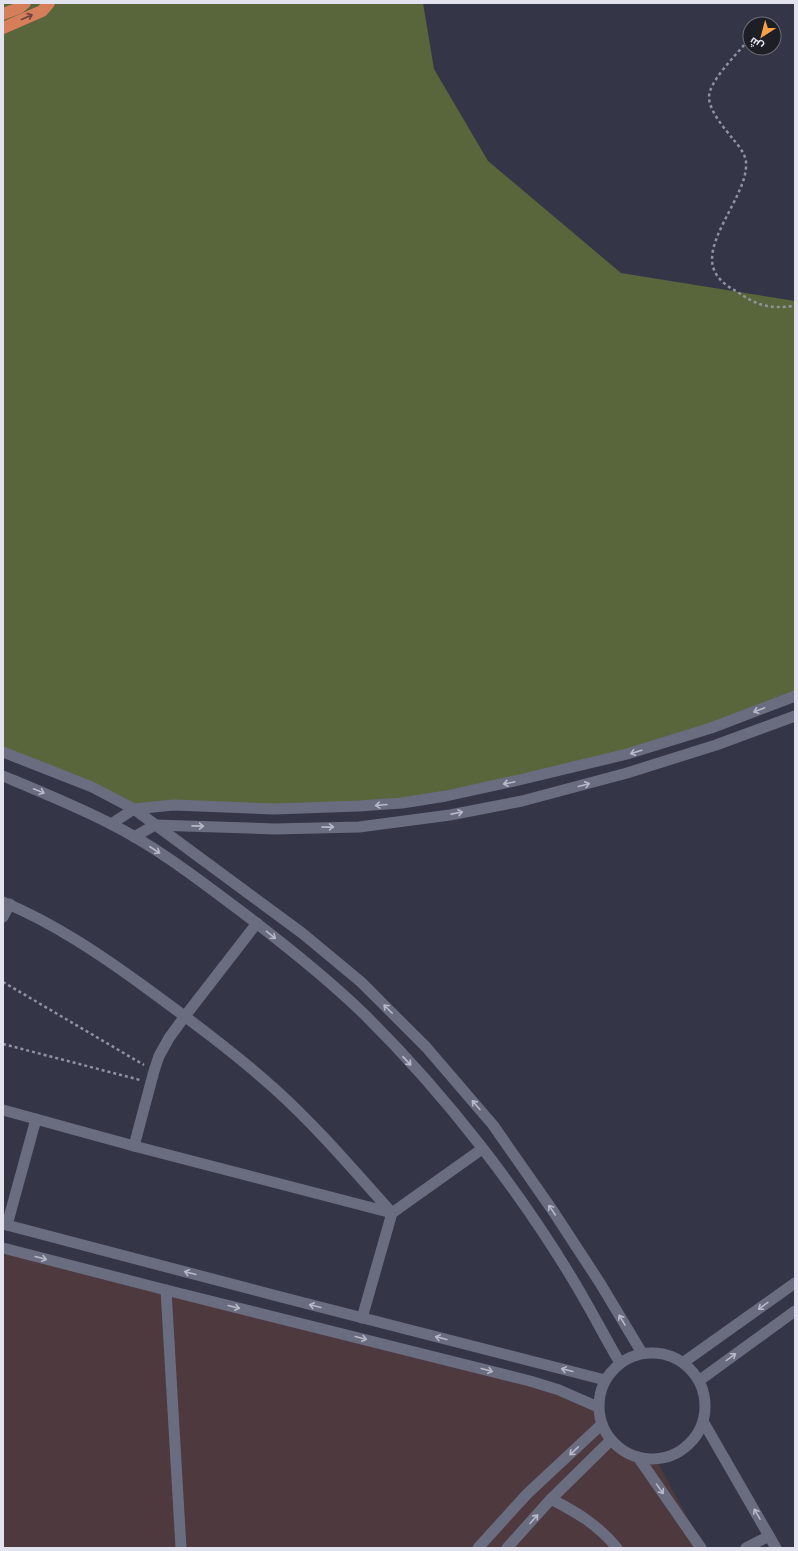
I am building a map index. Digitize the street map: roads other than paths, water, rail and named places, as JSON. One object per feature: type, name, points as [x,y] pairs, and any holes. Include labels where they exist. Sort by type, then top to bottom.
[{"type":"highway","points":[[3,14],[19,8],[25,3]]},
{"type":"highway","points":[[3,28],[42,11],[49,3]]},
{"type":"street","points":[[111,824],[134,809],[174,805],[274,809],[402,803],[446,796],[628,754],[711,728],[795,696]]},
{"type":"street","points":[[134,837],[155,825],[275,829],[359,827],[450,815],[522,801],[627,774],[716,745],[795,716]]},
{"type":"street","points":[[3,752],[92,787],[134,809],[302,933],[361,982],[426,1047],[493,1125],[553,1211],[600,1283],[642,1353]]},
{"type":"street","points":[[3,776],[50,795],[111,824],[186,871],[257,923],[364,1015],[433,1088],[514,1191],[579,1290],[620,1363]]},
{"type":"street","points":[[3,917],[6,903],[58,930],[108,960],[185,1016],[233,1053],[277,1091],[317,1131],[392,1213]]},
{"type":"street","points":[[134,1146],[159,1056],[169,1038],[185,1016],[257,923]]},
{"type":"street","points":[[3,1110],[134,1146],[392,1213]]},
{"type":"street","points":[[36,1119],[5,1224],[605,1380]]},
{"type":"street","points":[[362,1318],[392,1213],[482,1150]]},
{"type":"street","points":[[3,1248],[523,1379],[560,1390],[598,1407]]},
{"type":"street","points":[[684,1362],[795,1283]]},
{"type":"street","points":[[166,1290],[181,1548]]},
{"type":"street","points":[[700,1380],[795,1311]]},
{"type":"street","points":[[642,1353],[658,1353],[684,1362],[700,1380],[706,1408],[704,1423],[690,1444],[674,1454],[656,1459],[638,1457],[623,1451],[611,1440],[602,1424],[598,1407],[600,1393],[605,1380],[612,1370],[620,1363],[642,1353]]},
{"type":"street","points":[[704,1423],[776,1548]]},
{"type":"street","points":[[478,1548],[527,1494],[602,1424]]},
{"type":"street","points":[[508,1548],[551,1499],[611,1440]]},
{"type":"street","points":[[638,1457],[701,1548]]},
{"type":"street","points":[[551,1499],[588,1520],[607,1536],[617,1548]]},
{"type":"street","points":[[746,1548],[769,1536]]}]
